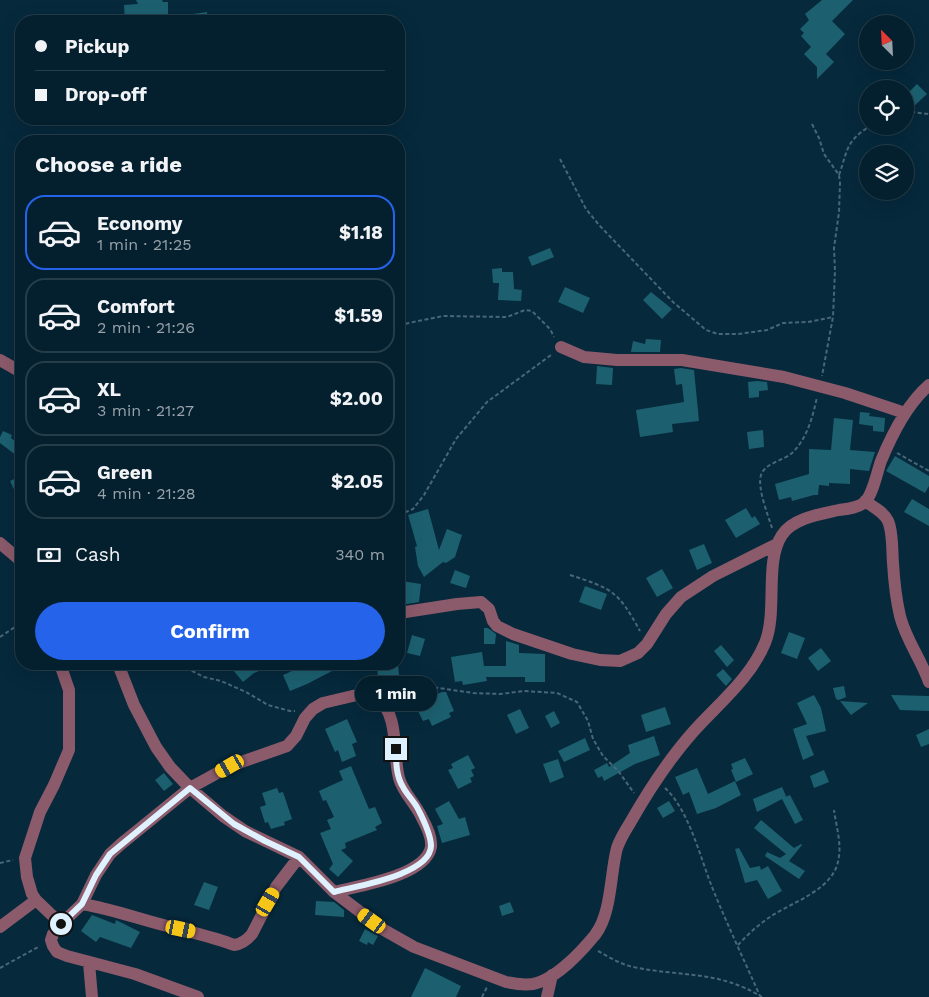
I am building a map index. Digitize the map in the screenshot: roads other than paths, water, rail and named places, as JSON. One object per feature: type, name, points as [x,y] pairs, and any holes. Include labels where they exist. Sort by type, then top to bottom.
[{"type":"street","points":[[561,348],[584,357],[617,360],[682,360],[784,377],[905,413]]},
{"type":"street","points":[[0,360],[15,369]]},
{"type":"street","points":[[120,670],[134,705],[148,733],[170,767],[190,788],[239,827],[299,857],[334,892],[384,930],[414,947],[506,982],[534,984],[552,975],[597,933],[602,923],[620,840],[642,802],[692,732],[744,678],[761,651],[771,622],[776,544],[783,533],[795,524],[824,513],[854,507],[866,501],[887,447],[905,413],[929,385]]},
{"type":"street","points":[[866,501],[888,519],[891,529],[893,570],[900,617],[910,645],[928,675]]},
{"type":"street","points":[[0,543],[15,556]]},
{"type":"street","points":[[405,612],[481,602],[489,609],[497,626],[513,634],[572,654],[600,660],[620,660],[638,653],[647,644],[666,614],[681,597],[713,576],[776,544]]},
{"type":"street","points":[[61,924],[36,900],[29,886],[25,858],[40,812],[69,750],[69,690],[62,670]]},
{"type":"street","points":[[198,997],[135,974],[89,963],[57,952],[51,940],[61,924],[82,904],[96,875],[110,854],[190,788],[230,766],[288,746],[296,736],[304,718],[312,709],[323,703],[361,694],[377,696],[387,708],[391,718],[400,780],[423,819],[431,848],[425,858],[408,870],[384,879],[334,892]]},
{"type":"street","points":[[82,904],[125,913],[234,945],[248,939],[252,934],[276,887],[299,857]]},
{"type":"street","points":[[0,927],[36,900]]},
{"type":"street","points":[[89,963],[92,997]]},
{"type":"street","points":[[548,997],[552,975]]}]
